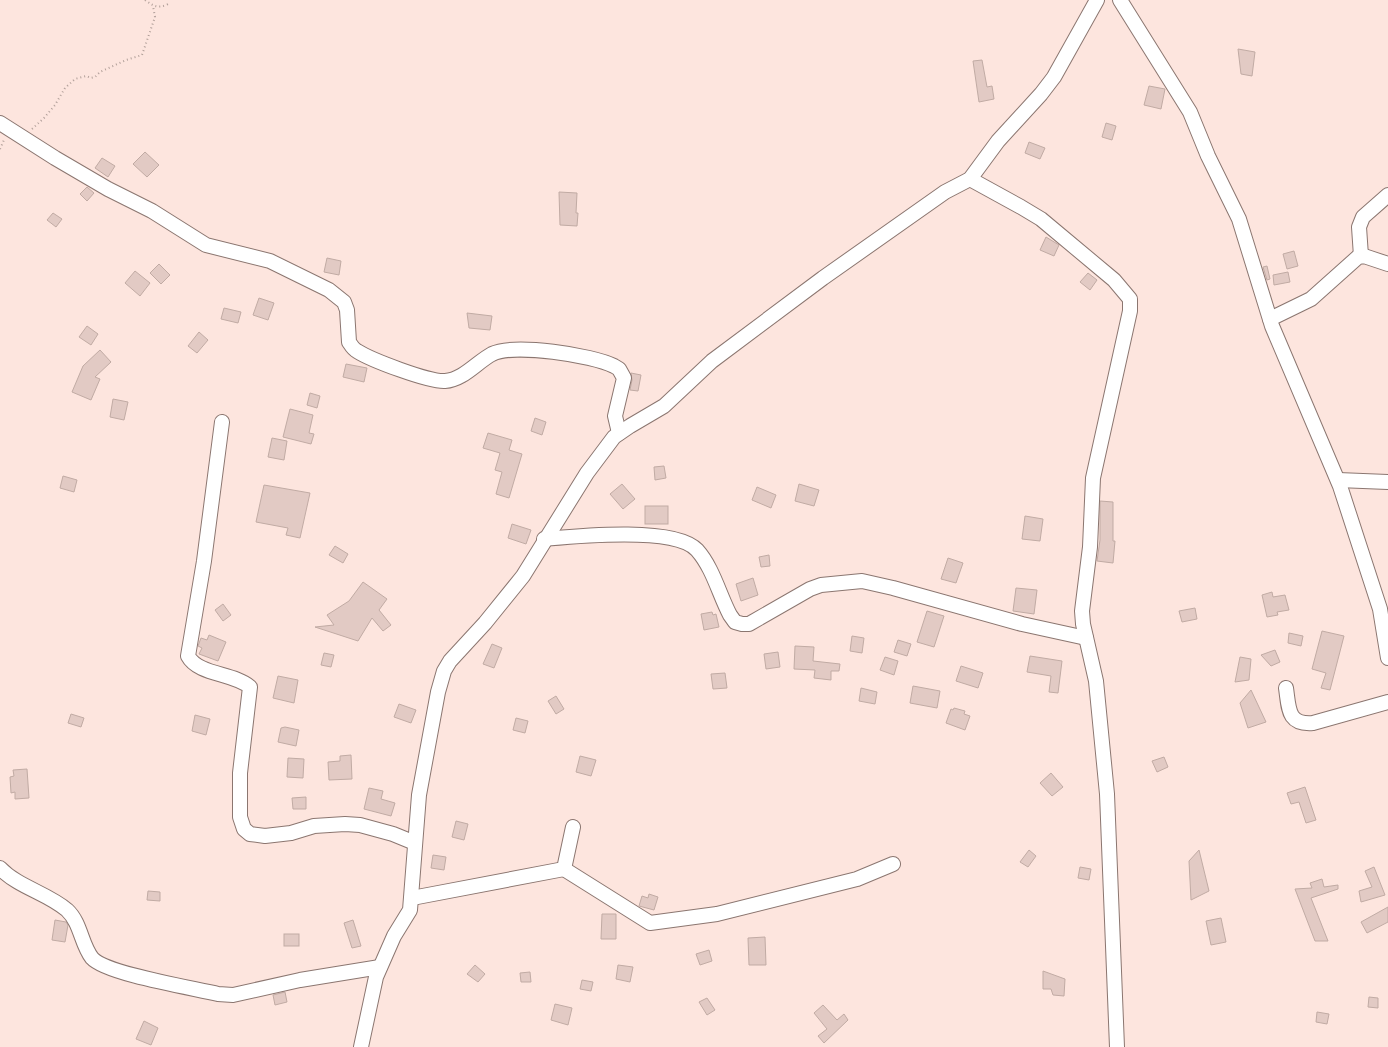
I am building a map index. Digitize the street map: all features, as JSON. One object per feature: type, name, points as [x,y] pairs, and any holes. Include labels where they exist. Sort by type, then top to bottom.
[{"type":"street","points":[[361,1047],[371,993],[380,967],[394,936],[410,910],[419,795],[438,692],[444,672],[450,661],[510,592],[534,558],[544,538],[598,457],[619,433],[664,406],[718,356],[823,278],[945,192],[970,179],[998,141],[1054,77],[1097,0]]},
{"type":"street","points":[[1120,0],[1190,112],[1208,156],[1238,219],[1270,319],[1284,356],[1307,405],[1338,480],[1380,609],[1388,658]]},
{"type":"street","points":[[0,123],[108,190],[152,211],[191,234],[206,245],[270,261],[329,290],[344,302],[348,310],[349,342],[356,351],[421,377],[441,381],[458,378],[498,352],[518,348],[573,356],[614,366],[619,369],[624,378],[614,416],[619,433]]},
{"type":"street","points":[[970,179],[1041,219],[1114,280],[1130,299],[1130,311],[1092,478],[1089,554],[1082,611],[1086,638],[1096,681],[1109,812],[1111,921],[1117,1047]]},
{"type":"street","points":[[1361,256],[1359,227],[1363,217],[1388,195]]},
{"type":"street","points":[[1270,319],[1311,299],[1324,289],[1351,262],[1361,256],[1388,264]]},
{"type":"street","points":[[222,422],[204,561],[188,656],[191,662],[198,666],[240,681],[250,687],[240,773],[240,817],[244,829],[250,834],[265,836],[291,833],[314,826],[345,824],[360,825],[393,834],[415,843]]},
{"type":"street","points":[[1338,480],[1388,482]]},
{"type":"street","points":[[544,538],[599,535],[655,536],[670,537],[690,543],[705,560],[730,615],[736,622],[742,624],[758,620],[810,589],[821,585],[862,581],[893,588],[1022,624],[1086,638]]},
{"type":"street","points":[[1286,688],[1290,714],[1294,719],[1304,724],[1388,702]]},
{"type":"street","points":[[564,868],[574,827]]},
{"type":"street","points":[[412,898],[564,868],[650,923],[717,914],[857,879],[893,864]]},
{"type":"street","points":[[0,868],[16,880],[54,901],[72,915],[79,926],[93,959],[107,968],[126,973],[218,994],[233,995],[300,980],[380,967]]},
{"type":"path","points":[[145,0],[153,6],[160,8],[168,4]]},
{"type":"path","points":[[32,129],[55,105],[65,88],[75,78],[86,76],[91,78],[95,77],[100,72],[126,60],[142,55],[155,16],[153,6]]},
{"type":"building","points":[[1238,49],[1255,52],[1252,76],[1241,74]]},
{"type":"building","points":[[982,60],[987,87],[992,86],[994,99],[979,102],[973,61]]},
{"type":"building","points":[[1149,86],[1165,89],[1161,109],[1144,105]]},
{"type":"building","points":[[1106,123],[1116,126],[1112,140],[1102,137]]},
{"type":"building","points":[[1029,142],[1045,148],[1040,159],[1025,153]]},
{"type":"building","points":[[145,152],[159,165],[147,177],[133,164]]},
{"type":"building","points":[[102,158],[115,166],[108,177],[95,168]]},
{"type":"building","points":[[87,187],[94,193],[87,201],[80,194]]},
{"type":"building","points":[[559,192],[577,193],[577,226],[560,225]]},
{"type":"building","points":[[53,213],[62,219],[56,227],[47,220]]},
{"type":"building","points":[[1046,237],[1059,245],[1054,256],[1040,250]]},
{"type":"building","points":[[1294,251],[1298,266],[1287,269],[1283,254]]},
{"type":"building","points":[[327,258],[341,261],[339,275],[324,272]]},
{"type":"building","points":[[159,264],[170,275],[161,284],[150,273]]},
{"type":"building","points":[[1267,266],[1270,279],[1267,280],[1263,267]]},
{"type":"building","points":[[135,271],[150,283],[140,296],[125,283]]},
{"type":"building","points":[[1288,272],[1290,282],[1274,285],[1273,275]]},
{"type":"building","points":[[1088,273],[1097,280],[1090,290],[1080,282]]},
{"type":"building","points":[[259,298],[274,303],[268,320],[253,315]]},
{"type":"building","points":[[224,308],[241,312],[238,323],[221,319]]},
{"type":"building","points":[[467,313],[492,316],[490,330],[469,328]]},
{"type":"building","points":[[87,326],[98,334],[91,345],[79,337]]},
{"type":"building","points":[[199,332],[208,340],[197,353],[188,346]]},
{"type":"building","points":[[100,350],[111,362],[95,377],[100,379],[91,400],[72,392],[83,366]]},
{"type":"building","points":[[346,364],[367,368],[364,382],[343,377]]},
{"type":"building","points":[[631,373],[641,375],[638,391],[630,390],[632,380]]},
{"type":"building","points":[[310,393],[320,396],[317,408],[307,405]]},
{"type":"building","points":[[113,399],[128,402],[124,420],[110,417]]},
{"type":"building","points":[[290,409],[313,415],[309,433],[314,434],[311,444],[283,437]]},
{"type":"building","points":[[535,418],[546,422],[542,435],[531,431]]},
{"type":"building","points":[[488,433],[512,440],[509,450],[522,454],[509,498],[496,494],[502,472],[495,470],[500,453],[483,448]]},
{"type":"building","points":[[272,438],[287,441],[284,460],[268,457]]},
{"type":"building","points":[[664,466],[666,478],[655,480],[654,467]]},
{"type":"building","points":[[63,476],[77,480],[74,492],[60,488]]},
{"type":"building","points":[[622,484],[635,499],[623,509],[610,494]]},
{"type":"building","points":[[799,484],[819,490],[814,506],[795,501]]},
{"type":"building","points":[[264,485],[310,493],[300,538],[286,535],[288,528],[256,522]]},
{"type":"building","points":[[757,487],[776,495],[771,508],[752,500]]},
{"type":"building","points":[[1100,501],[1113,502],[1113,541],[1115,541],[1113,563],[1097,561],[1100,540]]},
{"type":"building","points":[[645,506],[668,506],[668,524],[645,524]]},
{"type":"building","points":[[1025,516],[1043,519],[1040,541],[1022,539]]},
{"type":"building","points":[[512,524],[531,530],[526,544],[508,538]]},
{"type":"building","points":[[335,546],[348,554],[343,563],[329,555]]},
{"type":"building","points":[[769,555],[770,566],[761,567],[759,557]]},
{"type":"building","points":[[948,558],[963,563],[956,583],[941,579]]},
{"type":"building","points":[[753,578],[758,595],[741,601],[736,584]]},
{"type":"building","points":[[363,582],[387,599],[379,610],[391,625],[383,631],[372,618],[358,641],[315,627],[334,625],[327,615],[349,601]]},
{"type":"building","points":[[1016,588],[1037,590],[1034,614],[1013,611]]},
{"type":"building","points":[[1272,592],[1273,597],[1285,595],[1289,610],[1277,612],[1278,615],[1267,617],[1262,595]]},
{"type":"building","points":[[223,604],[231,615],[223,621],[215,610]]},
{"type":"building","points":[[1195,608],[1197,619],[1182,622],[1179,611]]},
{"type":"building","points":[[927,611],[944,616],[934,647],[917,642]]},
{"type":"building","points":[[712,612],[713,615],[716,614],[719,627],[704,630],[701,614]]},
{"type":"building","points":[[1322,631],[1344,636],[1330,690],[1321,688],[1326,673],[1312,669]]},
{"type":"building","points":[[1289,633],[1303,636],[1301,646],[1288,643]]},
{"type":"building","points":[[209,635],[226,642],[218,661],[199,654],[202,648],[198,646],[201,638],[207,640]]},
{"type":"building","points":[[852,636],[864,638],[862,653],[850,651]]},
{"type":"building","points":[[898,640],[911,644],[907,656],[894,652]]},
{"type":"building","points":[[492,644],[502,648],[494,668],[483,664]]},
{"type":"building","points":[[795,646],[814,647],[813,661],[840,664],[839,671],[831,671],[831,680],[814,678],[815,670],[794,669]]},
{"type":"building","points":[[1275,650],[1280,662],[1271,666],[1261,655]]},
{"type":"building","points":[[778,652],[780,667],[766,669],[764,654]]},
{"type":"building","points":[[324,653],[334,655],[331,667],[321,665]]},
{"type":"building","points":[[1030,656],[1062,661],[1058,693],[1049,692],[1051,676],[1027,672]]},
{"type":"building","points":[[885,657],[898,661],[894,675],[880,670]]},
{"type":"building","points":[[1240,657],[1251,659],[1249,680],[1235,682]]},
{"type":"building","points":[[961,666],[983,673],[978,688],[956,681]]},
{"type":"building","points":[[725,673],[727,688],[713,689],[711,674]]},
{"type":"building","points":[[278,676],[298,680],[294,703],[273,698]]},
{"type":"building","points":[[913,686],[940,691],[937,708],[910,703]]},
{"type":"building","points":[[861,688],[877,692],[875,704],[859,701]]},
{"type":"building","points":[[1251,690],[1266,722],[1248,728],[1240,703]]},
{"type":"building","points":[[556,696],[564,709],[556,714],[548,701]]},
{"type":"building","points":[[399,704],[416,710],[411,723],[394,717]]},
{"type":"building","points":[[954,708],[965,711],[964,714],[970,716],[965,730],[946,723],[951,709],[953,710]]},
{"type":"building","points":[[71,714],[84,718],[81,727],[68,723]]},
{"type":"building","points":[[195,715],[210,719],[206,735],[192,731]]},
{"type":"building","points":[[516,718],[528,721],[525,733],[513,730]]},
{"type":"building","points":[[285,727],[299,730],[296,746],[278,742],[281,728]]},
{"type":"building","points":[[351,755],[352,779],[329,780],[328,762],[340,761],[340,756]]},
{"type":"building","points":[[580,756],[596,760],[591,776],[576,772]]},
{"type":"building","points":[[1164,757],[1168,767],[1157,772],[1152,761]]},
{"type":"building","points":[[288,758],[304,759],[303,778],[287,777]]},
{"type":"building","points":[[27,769],[29,798],[15,799],[15,792],[11,793],[10,777],[14,776],[13,770]]},
{"type":"building","points":[[1051,773],[1063,787],[1052,796],[1040,783]]},
{"type":"building","points":[[1305,787],[1316,820],[1306,823],[1299,802],[1291,804],[1287,793]]},
{"type":"building","points":[[369,788],[383,791],[381,799],[395,803],[391,816],[364,809]]},
{"type":"building","points":[[306,797],[306,809],[293,809],[292,798]]},
{"type":"building","points":[[456,821],[468,824],[464,840],[452,837]]},
{"type":"building","points":[[1029,850],[1036,856],[1028,867],[1020,862]]},
{"type":"building","points":[[1199,850],[1209,891],[1191,900],[1189,861]]},
{"type":"building","points":[[433,855],[446,857],[444,870],[431,868]]},
{"type":"building","points":[[1080,867],[1091,869],[1089,880],[1078,878]]},
{"type":"building","points":[[1374,867],[1385,895],[1361,902],[1359,891],[1372,887],[1365,871]]},
{"type":"building","points":[[1322,879],[1324,887],[1338,885],[1338,889],[1311,898],[1328,941],[1315,941],[1295,889],[1312,888],[1310,883]]},
{"type":"building","points":[[148,891],[160,892],[160,901],[147,900]]},
{"type":"building","points":[[649,894],[658,897],[654,910],[639,906],[642,896],[648,898]]},
{"type":"building","points":[[1388,907],[1388,922],[1367,933],[1361,922]]},
{"type":"building","points":[[602,914],[616,914],[616,939],[601,939]]},
{"type":"building","points":[[1221,918],[1226,942],[1211,945],[1206,921]]},
{"type":"building","points":[[55,920],[66,922],[68,925],[65,942],[52,940]]},
{"type":"building","points":[[353,920],[361,946],[352,948],[344,923]]},
{"type":"building","points":[[284,934],[299,934],[299,946],[284,946]]},
{"type":"building","points":[[765,937],[766,965],[749,965],[748,938]]},
{"type":"building","points":[[709,950],[712,961],[700,965],[696,954]]},
{"type":"building","points":[[475,965],[485,974],[478,982],[467,974]]},
{"type":"building","points":[[618,965],[633,967],[630,982],[616,979]]},
{"type":"building","points":[[1043,971],[1065,979],[1064,996],[1053,995],[1051,989],[1043,989]]},
{"type":"building","points":[[530,972],[531,982],[521,982],[520,973]]},
{"type":"building","points":[[582,980],[593,982],[591,991],[580,989]]},
{"type":"building","points":[[285,992],[287,1002],[275,1005],[273,995]]},
{"type":"building","points":[[1369,997],[1378,998],[1378,1008],[1368,1007]]},
{"type":"building","points":[[707,998],[715,1010],[707,1015],[699,1002]]},
{"type":"building","points":[[555,1004],[572,1008],[568,1025],[551,1020]]},
{"type":"building","points":[[823,1005],[837,1020],[844,1014],[848,1020],[824,1043],[818,1036],[827,1029],[814,1013]]},
{"type":"building","points":[[1317,1012],[1329,1014],[1327,1024],[1316,1022]]},
{"type":"building","points":[[144,1021],[158,1028],[151,1045],[136,1039]]}]
